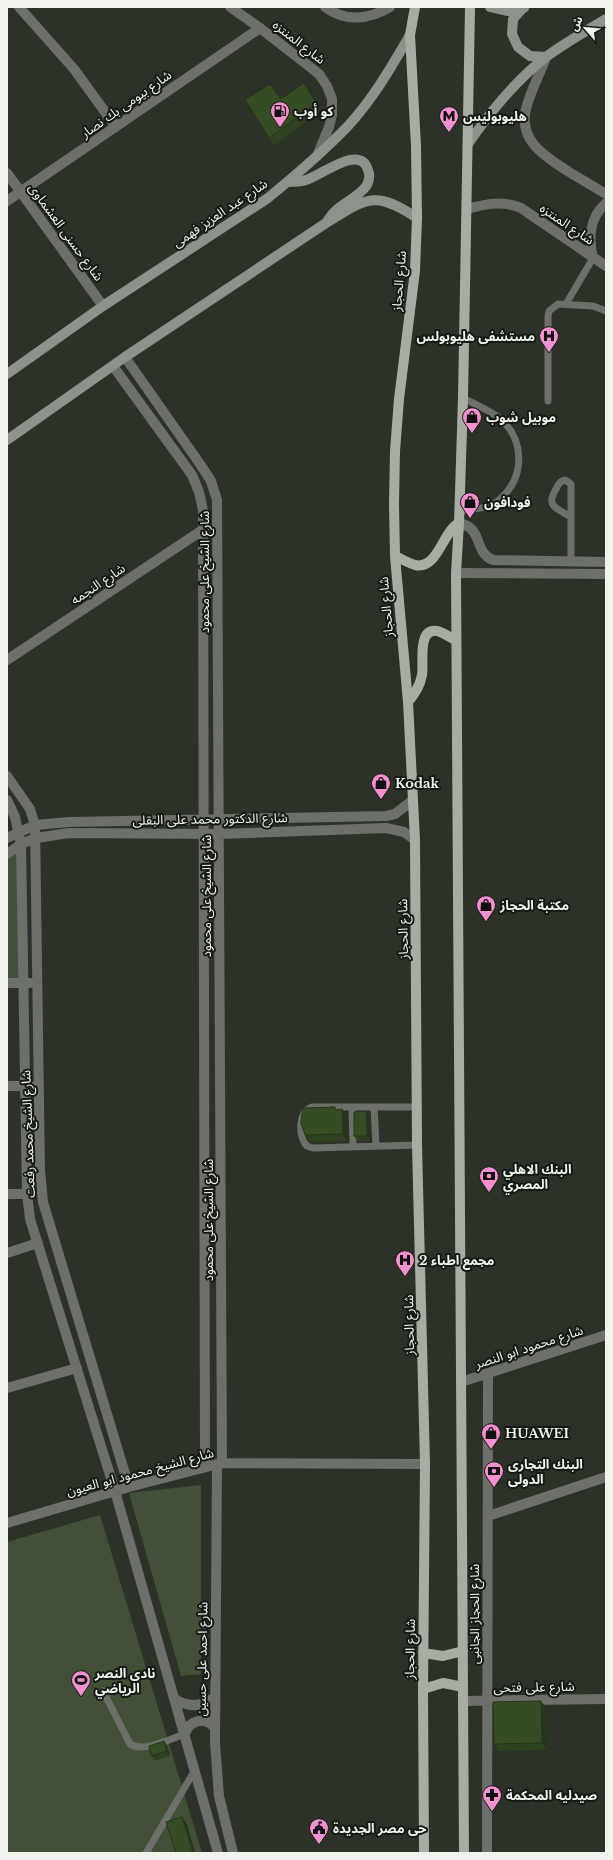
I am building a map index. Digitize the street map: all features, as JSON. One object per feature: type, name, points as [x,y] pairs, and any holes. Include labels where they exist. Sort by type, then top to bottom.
[{"type":"main road","name":"شارع الحجاز","points":[[415,7],[410,35],[416,146],[417,218],[415,271],[399,399],[395,451],[394,504],[395,556],[408,702],[415,840],[418,1107],[417,1145],[425,1464],[423,1653],[424,1853]]},
{"type":"main road","points":[[464,1853],[456,573],[460,511],[463,398],[470,7]]},
{"type":"main road","points":[[490,7],[507,11],[524,8]]},
{"type":"main road","points":[[524,8],[513,19],[512,34],[518,47],[530,56],[546,57]]},
{"type":"main road","points":[[468,144],[503,97],[546,57],[606,19]]},
{"type":"main road","name":"شارع عبد العزيز فهمى","points":[[7,374],[103,306],[268,198],[288,182],[317,157],[349,125],[382,82],[410,35]]},
{"type":"main road","points":[[288,182],[306,181],[346,160],[354,159],[365,165],[369,176],[368,184],[363,190],[337,207],[326,223]]},
{"type":"main road","points":[[7,440],[125,357],[326,223],[358,204],[380,200],[392,203],[417,218]]},
{"type":"main road","points":[[395,556],[416,565],[428,563],[436,555],[450,530],[459,523]]},
{"type":"main road","points":[[408,702],[415,694],[423,673],[425,636],[430,631],[438,631],[456,640]]},
{"type":"main road","points":[[423,1653],[443,1656],[463,1651]]},
{"type":"main road","points":[[423,1689],[443,1684],[463,1687]]},
{"type":"street","points":[[20,7],[74,69],[116,127]]},
{"type":"street","name":"شارع المنتزه","points":[[230,7],[260,28],[319,74],[327,86],[332,99],[332,115],[317,157]]},
{"type":"street","points":[[325,7],[338,15],[357,18],[376,14],[390,7]]},
{"type":"street","name":"شارع بيومى بك نصار","points":[[7,201],[260,28]]},
{"type":"street","points":[[546,57],[525,111],[525,124],[528,136],[535,148],[544,156],[606,194]]},
{"type":"street","name":"شارع حسنى العشماوى","points":[[7,174],[103,306]]},
{"type":"street","name":"شارع المنتزه","points":[[467,209],[494,203],[510,204],[521,208],[606,266]]},
{"type":"street","points":[[593,258],[590,247],[592,224],[597,214],[606,203]]},
{"type":"street","name":"شارع الشيخ على محمود","points":[[125,357],[211,480],[217,500],[220,1464]]},
{"type":"street","name":"شارع الشيخ على محمود","points":[[113,366],[192,475],[199,492],[203,510],[205,1467]]},
{"type":"street","points":[[459,523],[466,524],[474,531],[482,552],[493,560],[606,562]]},
{"type":"street","name":"شارع النجمه","points":[[7,660],[204,529]]},
{"type":"street","points":[[456,573],[606,574]]},
{"type":"street","name":"شارع الشيخ محمد رفعت","points":[[7,776],[30,809],[35,825],[41,1186],[46,1218],[129,1487]]},
{"type":"street","name":"شارع الشيخ محمد رفعت","points":[[7,800],[15,817],[21,844],[26,1194],[30,1219],[115,1491]]},
{"type":"street","name":"شارع الدكتور محمد على البقلى","points":[[7,838],[19,831],[35,825],[69,822],[386,816],[395,814],[413,800]]},
{"type":"street","name":"شارع الدكتور محمد على البقلى","points":[[7,854],[21,844],[36,838],[69,833],[218,834],[386,828],[404,832],[415,840]]},
{"type":"street","points":[[7,983],[38,983]]},
{"type":"street","points":[[7,1086],[39,1086]]},
{"type":"street","points":[[7,1194],[26,1194]]},
{"type":"street","points":[[7,1253],[38,1243]]},
{"type":"street","name":"شارع محمود ابو النصر","points":[[461,1382],[488,1375],[606,1336]]},
{"type":"street","points":[[7,1388],[77,1368]]},
{"type":"street","name":"شارع الحجاز الجانبى","points":[[487,1853],[488,1375]]},
{"type":"street","name":"شارع الشيخ محمود ابو العيون","points":[[7,1523],[129,1487],[220,1464],[425,1464]]},
{"type":"street","name":"شارع احمد على حسين","points":[[220,1464],[215,1728],[219,1796],[233,1853]]},
{"type":"street","points":[[488,1516],[606,1477]]},
{"type":"street","name":"شارع احمد على حسين","points":[[115,1491],[218,1853]]},
{"type":"street","points":[[175,1699],[186,1704],[198,1705],[204,1704],[215,1697]]},
{"type":"street","name":"شارع على فتحى","points":[[463,1701],[606,1699]]},
{"type":"street","points":[[185,1734],[189,1726],[198,1721],[208,1722],[215,1728]]},
{"type":"lane","points":[[566,304],[593,258]]},
{"type":"lane","points":[[548,401],[549,311],[558,304],[566,304],[593,306],[606,311]]},
{"type":"lane","points":[[460,511],[490,506],[502,497],[512,486],[518,473],[520,459],[517,444],[512,432],[502,420],[463,398]]},
{"type":"lane","points":[[571,517],[554,506],[551,500],[551,497],[558,484],[565,480],[571,484],[571,517],[571,561]]},
{"type":"lane","points":[[352,1107],[353,1147]]},
{"type":"lane","points":[[374,1107],[376,1146]]},
{"type":"lane","points":[[417,1145],[313,1148],[307,1146],[302,1138],[302,1118],[308,1109],[312,1108],[418,1107]]},
{"type":"lane","points":[[103,1691],[130,1744],[143,1748],[185,1734]]},
{"type":"lane","points":[[146,1853],[195,1770]]},
{"type":"green space","points":[[21,844],[23,984],[7,983],[7,854]]},
{"type":"green space","points":[[201,1485],[201,1674],[181,1676],[129,1493]]},
{"type":"green space","name":"نادي النصر الرياضي","points":[[100,1515],[202,1853],[7,1853],[7,1542]]},
{"type":"building","name":"كو أوب","points":[[304,83],[316,103],[269,138],[245,100],[270,84],[281,99]]},
{"type":"building","points":[[335,1107],[335,1110],[342,1109],[343,1134],[305,1135],[301,1123],[304,1108]]},
{"type":"building","points":[[366,1111],[367,1136],[354,1136],[354,1112]]},
{"type":"building","points":[[541,1701],[542,1743],[494,1744],[493,1702]]},
{"type":"building","points":[[164,1741],[167,1751],[151,1756],[149,1746]]},
{"type":"building","points":[[182,1817],[193,1853],[176,1853],[166,1822]]},
{"type":"place","name":"كو أوب","points":[[280,128]]},
{"type":"place","name":"هليوبوليس","points":[[449,133]]},
{"type":"place","name":"مستشفى هليوبولس","points":[[549,353]]},
{"type":"place","name":"موبيل شوب","points":[[472,434]]},
{"type":"place","name":"فودافون","points":[[470,519]]},
{"type":"place","name":"Kodak","points":[[381,800]]},
{"type":"place","name":"مكتبة الحجاز","points":[[486,922]]},
{"type":"place","name":"البنك الاهلي المصري","points":[[489,1193]]},
{"type":"place","name":"مجمع اطباء 2","points":[[405,1277]]},
{"type":"place","name":"HUAWEI","points":[[491,1450]]},
{"type":"place","name":"البنك التجارى الدولى","points":[[494,1488]]},
{"type":"place","name":"نادي النصر الرياضي","points":[[81,1697]]},
{"type":"place","name":"صيدليه المحكمة","points":[[492,1812]]},
{"type":"place","name":"حى مصر الجديدة","points":[[319,1845]]}]
